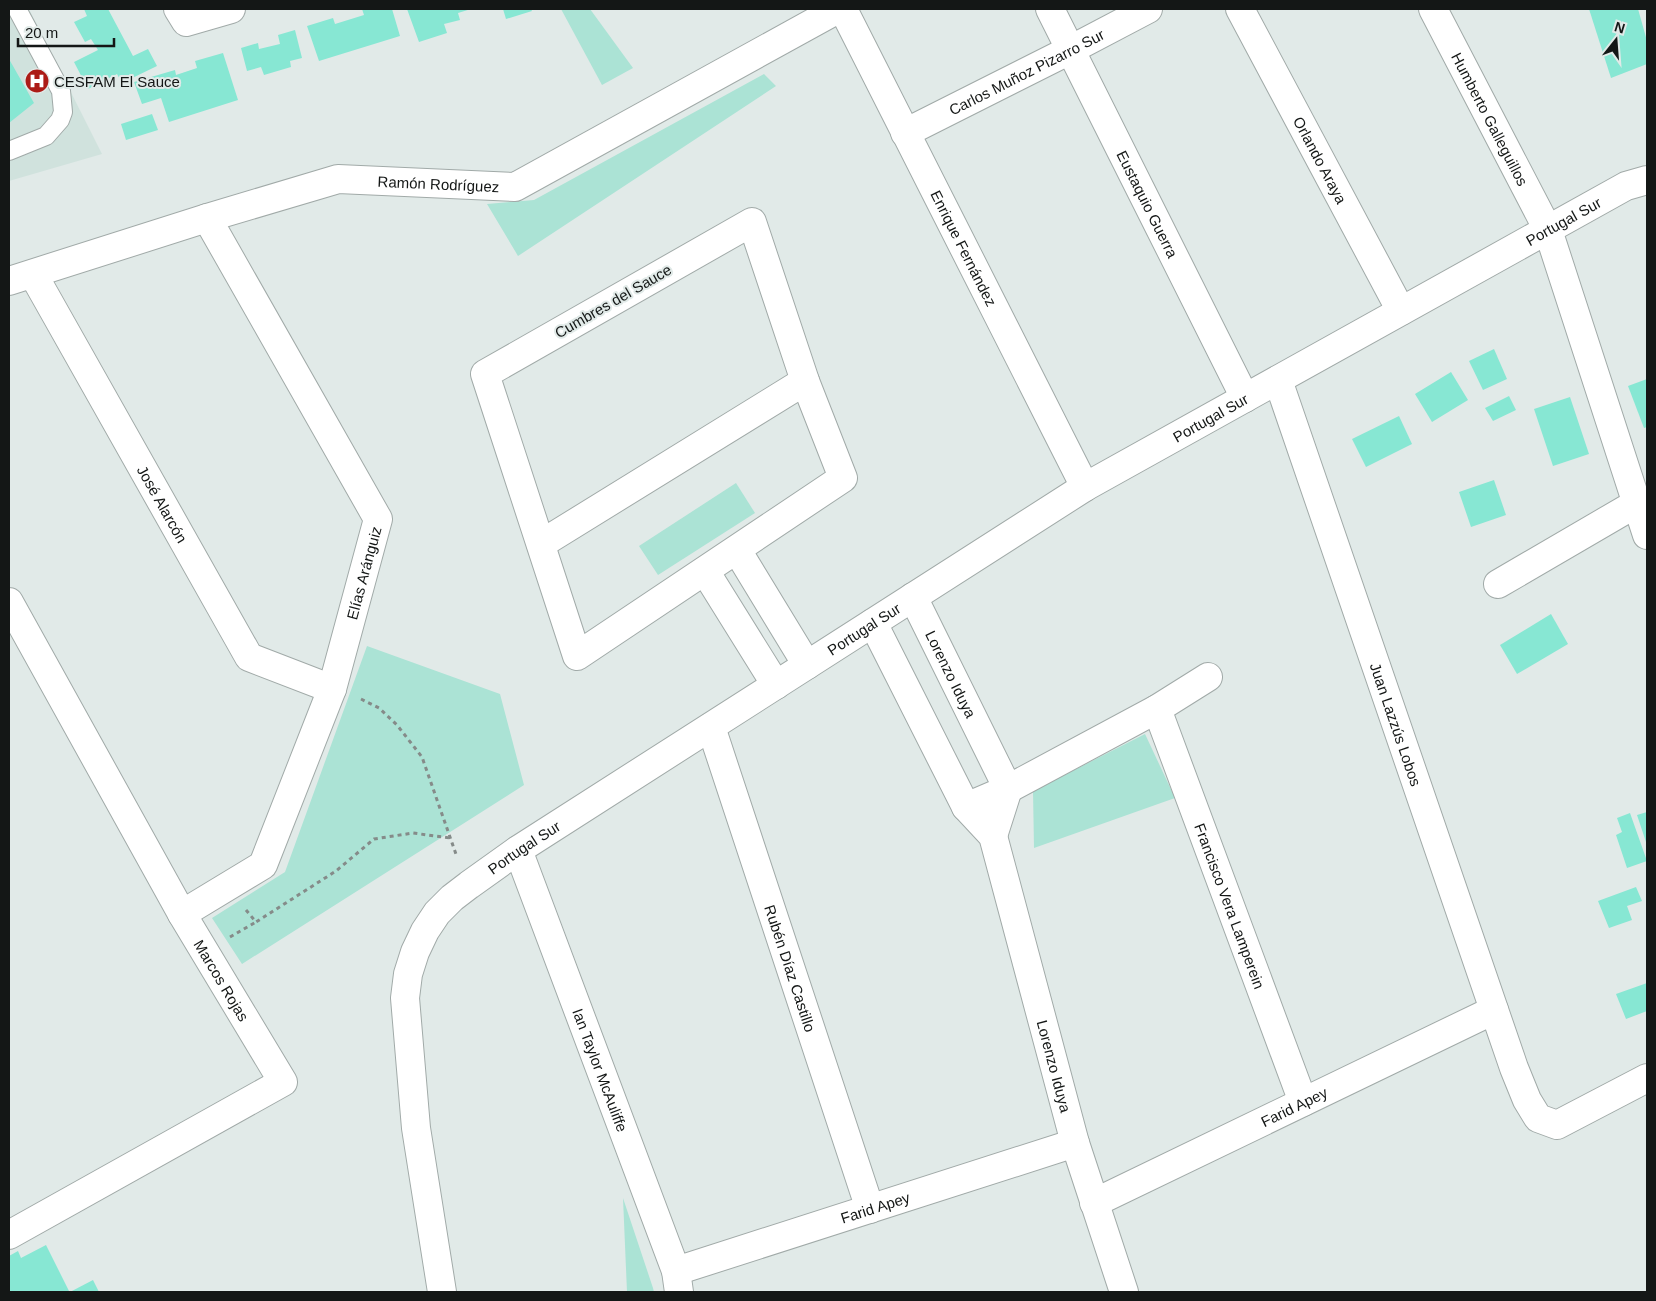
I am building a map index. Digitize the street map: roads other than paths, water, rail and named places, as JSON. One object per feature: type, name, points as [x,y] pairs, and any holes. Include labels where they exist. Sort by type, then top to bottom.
[{"type":"street","points":[[178,9],[186,22],[231,9]]},
{"type":"street","name":"Ramón Rodríguez","points":[[21,277],[338,179],[515,187],[838,9]]},
{"type":"street","name":"Enrique Fernández","points":[[843,9],[1085,487]]},
{"type":"street","name":"Eustaquio Guerra","points":[[1050,9],[1245,398]]},
{"type":"street","name":"Carlos Muñoz Pizarro Sur","points":[[905,132],[1148,9]]},
{"type":"street","name":"Orlando Araya","points":[[1240,9],[1401,311]]},
{"type":"street","name":"Humberto Galleguillos","points":[[1433,9],[1548,230],[1647,535]]},
{"type":"street","name":"Portugal Sur","points":[[442,1292],[416,1128],[405,998],[410,967],[415,952],[425,931],[437,913],[452,898],[518,850],[1085,487],[1626,186],[1647,180]]},
{"type":"street","name":"Elías Aránguiz","points":[[182,914],[263,864],[332,689],[378,519],[207,218]]},
{"type":"street","name":"Cumbres del Sauce","points":[[752,222],[805,381],[843,478],[577,656],[485,374],[752,222]]},
{"type":"street","name":"José Alarcón","points":[[21,277],[249,657],[332,689]]},
{"type":"street","name":"Juan Lazzús Lobos","points":[[1278,380],[1514,1068],[1528,1100],[1538,1118],[1557,1125],[1647,1078]]},
{"type":"street","points":[[541,544],[805,381]]},
{"type":"street","points":[[1498,584],[1636,503]]},
{"type":"street","points":[[737,550],[807,665]]},
{"type":"street","points":[[705,571],[776,685]]},
{"type":"street","name":"Lorenzo Iduya","points":[[913,597],[1008,789]]},
{"type":"street","name":"Marcos Rojas","points":[[9,602],[182,914],[283,1082],[9,1235]]},
{"type":"street","name":"Lorenzo Iduya","points":[[873,623],[966,807],[993,836],[1075,1143],[1124,1292]]},
{"type":"street","points":[[966,807],[1008,789],[1157,709],[1208,677]]},
{"type":"street","name":"Francisco Vera Lamperein","points":[[1157,709],[1303,1102]]},
{"type":"street","name":"Rubén Díaz Castillo","points":[[710,727],[870,1209]]},
{"type":"street","points":[[993,836],[1008,789]]},
{"type":"street","name":"Ian Taylor McAuliffe","points":[[518,850],[677,1282]]},
{"type":"street","name":"Farid Apey","points":[[1094,1203],[1494,1010]]},
{"type":"street","name":"Farid Apey","points":[[677,1282],[870,1209],[1075,1143]]},
{"type":"lane","points":[[9,151],[46,136],[60,120],[63,112],[61,91],[17,9]]},
{"type":"place","name":"CESFAM El Sauce","points":[[37,81]]}]
